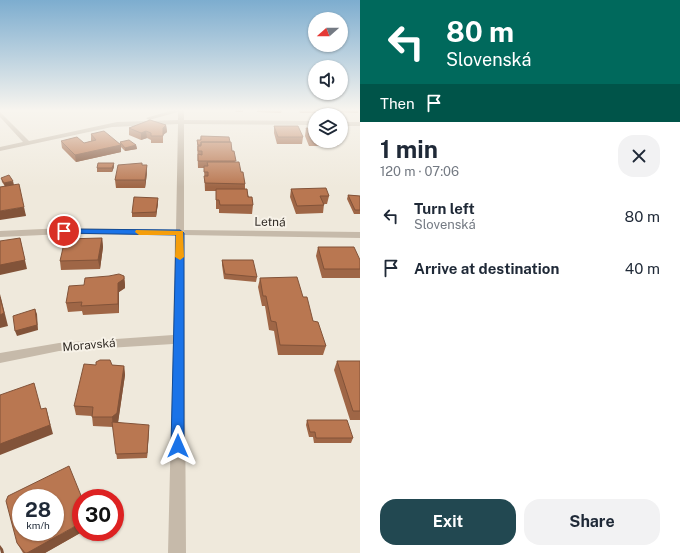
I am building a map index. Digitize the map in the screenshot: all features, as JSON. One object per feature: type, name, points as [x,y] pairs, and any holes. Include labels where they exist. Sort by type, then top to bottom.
[{"type":"street","points":[[21,136],[28,143]]},
{"type":"street","points":[[0,149],[62,136]]},
{"type":"street","points":[[177,553],[181,136]]},
{"type":"street","name":"Letná","points":[[0,234],[64,231],[360,234]]},
{"type":"street","name":"Moravská","points":[[0,358],[59,347],[179,339]]},
{"type":"building","points":[[93,136],[110,136],[121,145],[75,155],[61,141],[77,137],[84,143],[96,140]]},
{"type":"building","points":[[201,136],[229,137],[230,142],[201,142],[201,145],[198,145],[197,140],[201,140]]},
{"type":"building","points":[[278,136],[303,137],[278,137]]},
{"type":"building","points":[[129,140],[136,145],[125,148],[120,142]]},
{"type":"building","points":[[201,142],[231,142],[232,151],[234,151],[236,161],[198,161],[198,154],[202,155],[202,151],[198,151],[198,146],[201,146]]},
{"type":"building","points":[[207,162],[239,162],[241,172],[243,172],[245,184],[205,183],[204,176],[208,176],[208,172],[204,172],[204,166],[208,166]]},
{"type":"building","points":[[98,163],[114,163],[112,168],[97,168]]},
{"type":"building","points":[[142,163],[142,165],[147,165],[145,180],[115,180],[118,165]]},
{"type":"building","points":[[9,175],[13,181],[4,183],[1,178]]},
{"type":"building","points":[[19,184],[24,207],[0,211],[0,187]]},
{"type":"building","points":[[326,188],[329,196],[320,196],[324,205],[297,206],[291,189]]},
{"type":"building","points":[[216,189],[247,189],[248,197],[252,197],[253,205],[220,205],[219,200],[216,200]]},
{"type":"building","points":[[348,195],[360,196],[360,210],[355,210]]},
{"type":"building","points":[[134,197],[158,198],[156,212],[132,213]]},
{"type":"building","points":[[20,238],[25,260],[0,265],[0,241]]},
{"type":"building","points":[[102,238],[98,260],[60,261],[65,239]]},
{"type":"building","points":[[318,247],[354,247],[360,260],[360,269],[324,269]]},
{"type":"building","points":[[222,260],[253,260],[257,277],[225,274]]},
{"type":"building","points":[[119,274],[124,276],[124,279],[118,283],[118,304],[81,306],[82,302],[66,303],[69,286],[84,285],[85,278]]},
{"type":"building","points":[[297,277],[303,297],[307,297],[313,321],[318,322],[326,346],[280,345],[276,322],[271,321],[266,296],[263,296],[260,278]]},
{"type":"building","points":[[0,297],[4,313],[0,315]]},
{"type":"building","points":[[35,309],[37,325],[15,331],[13,316]]},
{"type":"building","points":[[100,360],[110,360],[112,365],[124,366],[117,413],[112,417],[92,417],[93,407],[74,406],[84,364],[96,365],[96,362]]},
{"type":"building","points":[[337,361],[360,361],[360,411],[353,411]]},
{"type":"building","points":[[34,383],[41,409],[46,408],[50,425],[0,444],[0,395]]},
{"type":"building","points":[[307,420],[347,420],[353,438],[316,438],[315,432],[310,432]]},
{"type":"building","points":[[112,422],[149,425],[147,453],[116,454]]},
{"type":"building","points":[[69,466],[78,489],[72,489],[72,528],[64,532],[64,489],[22,489]]},
{"type":"building","points":[[12,494],[12,524],[6,501],[8,496]]},
{"type":"building","points":[[16,541],[49,541],[27,553],[25,553]]},
{"type":"slow traffic","points":[[139,232],[180,233],[180,257]]},
{"type":"route","points":[[64,231],[180,233],[178,446]]}]
